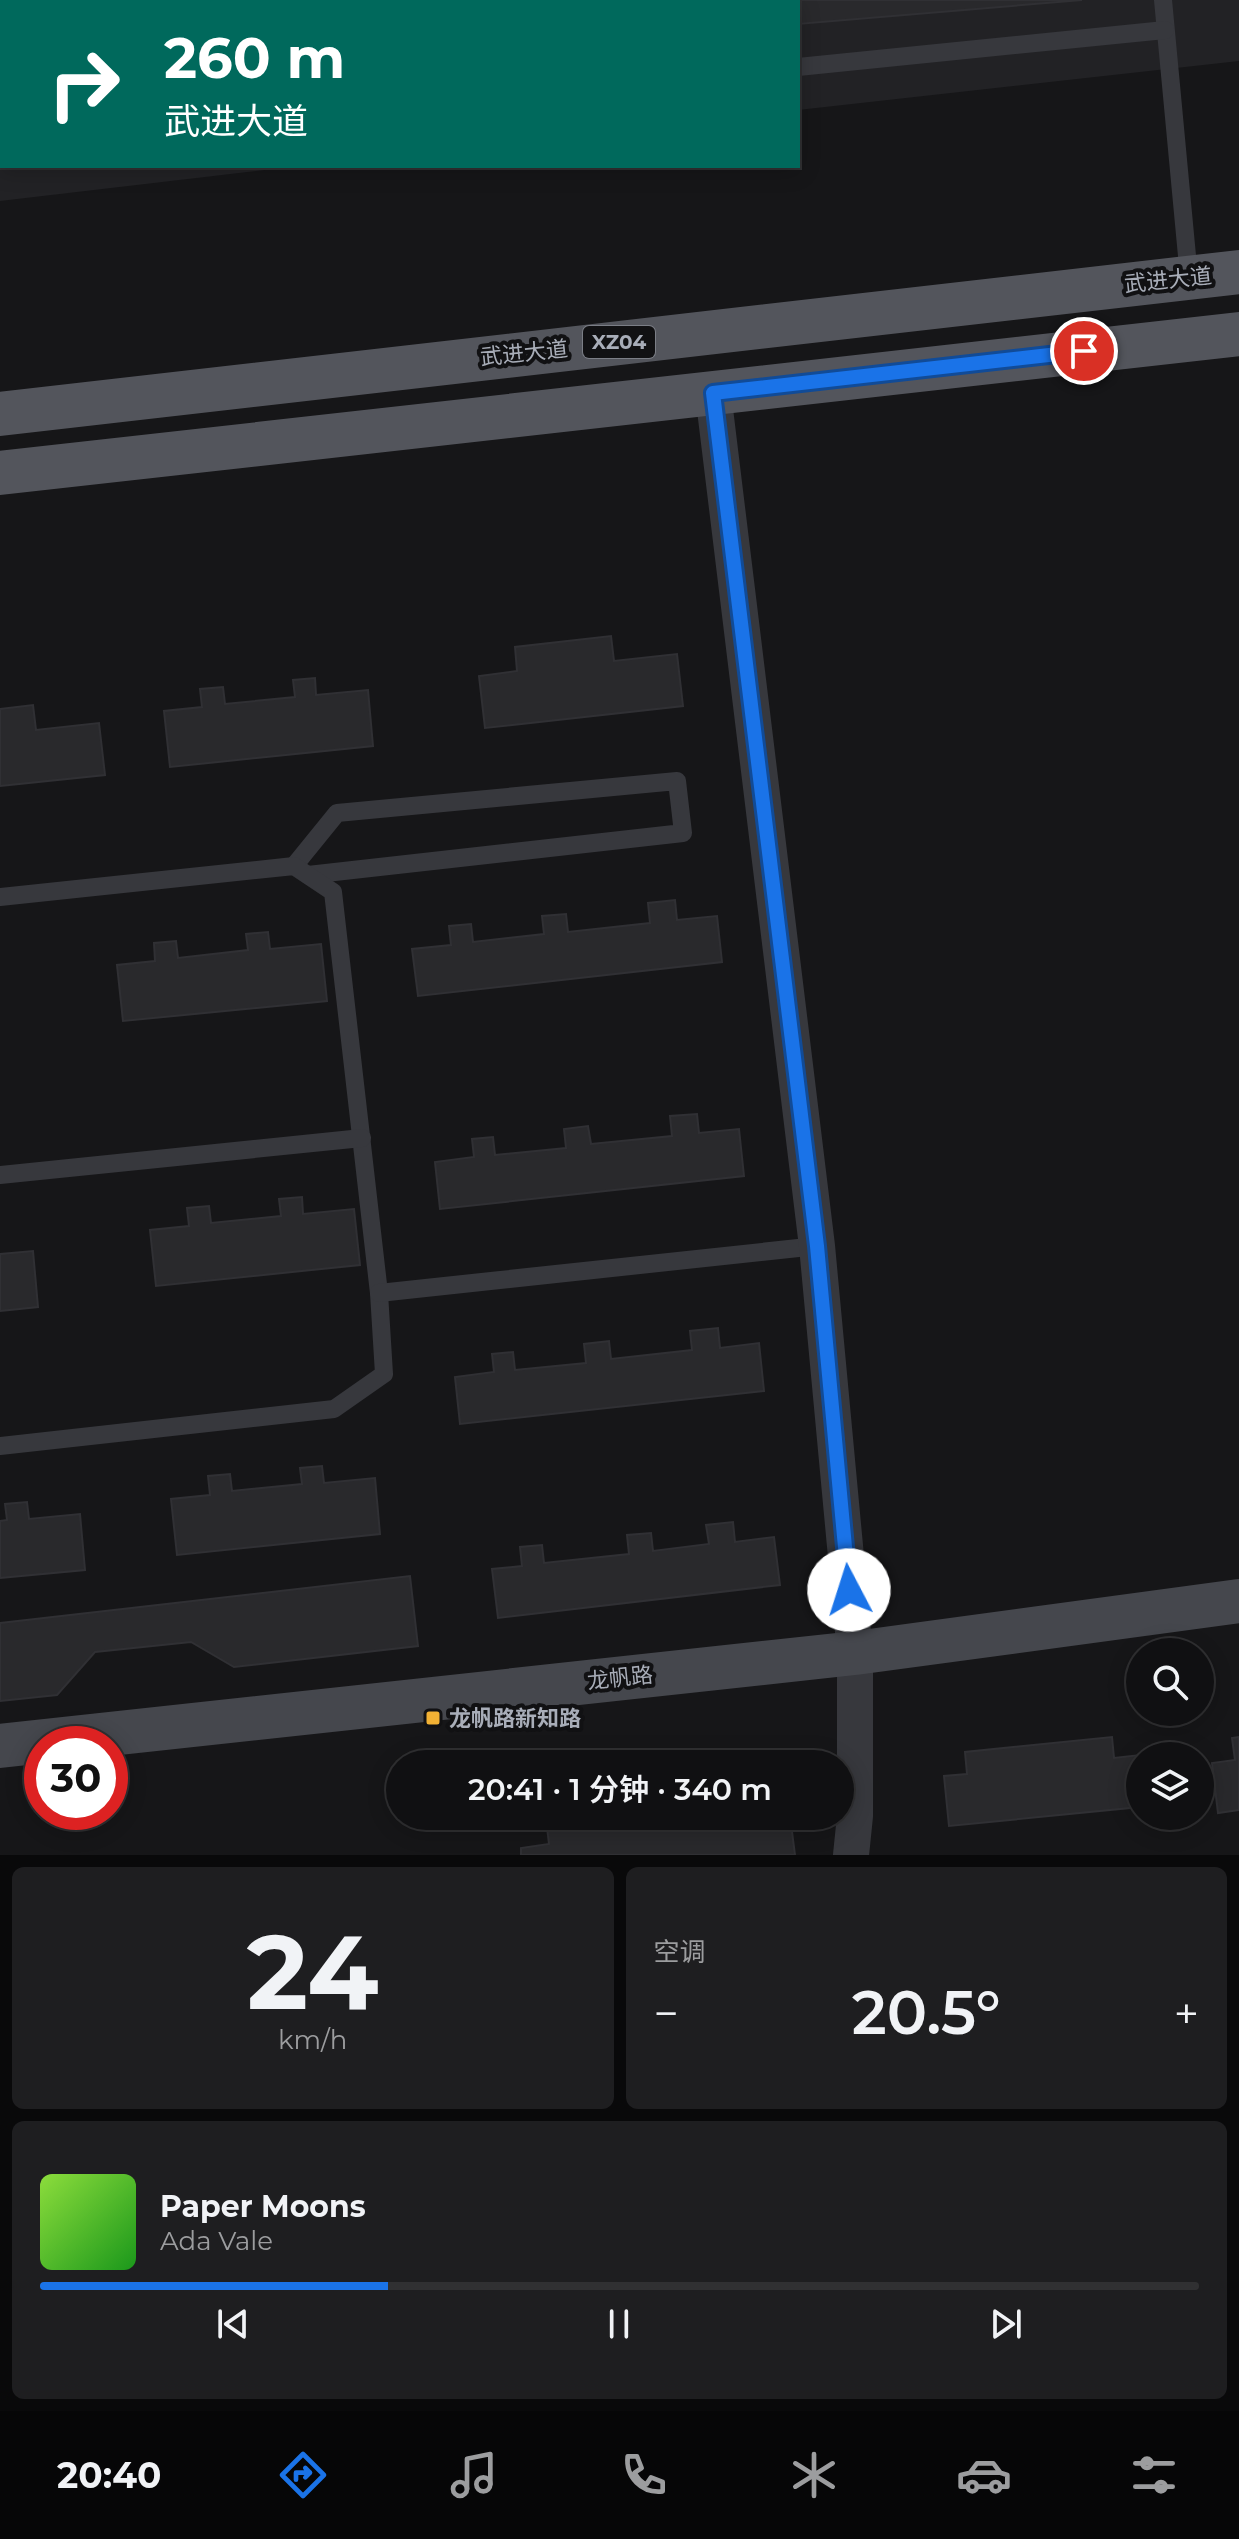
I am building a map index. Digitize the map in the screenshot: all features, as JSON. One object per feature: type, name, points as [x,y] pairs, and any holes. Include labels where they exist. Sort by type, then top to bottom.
[{"type":"main road","name":"武进大道","points":[[0,414],[1239,272]]},
{"type":"main road","points":[[0,473],[1239,334]]},
{"type":"street","points":[[713,393],[817,1246],[855,1653],[855,1816],[851,1855]]},
{"type":"street","name":"龙帆路","points":[[0,1746],[855,1653],[1239,1601]]},
{"type":"lane","points":[[1163,0],[1189,277]]},
{"type":"lane","points":[[800,67],[1165,30]]},
{"type":"lane","points":[[0,897],[301,871],[683,833],[677,781],[337,813],[301,871]]},
{"type":"lane","points":[[0,1446],[334,1409],[384,1374],[379,1293],[333,892],[301,871]]},
{"type":"lane","points":[[0,1175],[362,1138]]},
{"type":"lane","points":[[379,1293],[817,1246]]},
{"type":"shaded area","points":[[800,0],[1239,0],[1239,61],[800,110]]},
{"type":"shaded area","points":[[0,168],[282,168],[0,201]]},
{"type":"building","points":[[800,0],[1082,0],[800,24]]},
{"type":"building","points":[[611,636],[614,661],[677,654],[683,706],[485,728],[479,676],[517,671],[515,647]]},
{"type":"building","points":[[315,678],[316,695],[368,690],[373,746],[170,767],[164,711],[202,707],[200,689],[223,687],[225,704],[295,697],[293,680]]},
{"type":"building","points":[[33,705],[36,730],[99,723],[105,775],[0,786],[0,709]]},
{"type":"building","points":[[675,900],[677,920],[717,916],[722,962],[418,996],[412,949],[451,945],[449,926],[471,924],[473,942],[544,934],[542,916],[566,914],[568,932],[650,923],[648,903]]},
{"type":"building","points":[[268,932],[270,949],[321,944],[327,1001],[123,1021],[117,965],[155,961],[154,943],[176,941],[178,958],[248,950],[246,934]]},
{"type":"building","points":[[697,1114],[699,1133],[739,1129],[744,1176],[440,1209],[435,1162],[474,1157],[472,1139],[493,1137],[495,1155],[566,1148],[564,1129],[588,1126],[591,1144],[672,1136],[670,1116]]},
{"type":"building","points":[[302,1197],[303,1214],[354,1209],[360,1265],[156,1286],[150,1230],[189,1226],[187,1208],[209,1206],[211,1223],[281,1216],[279,1199]]},
{"type":"building","points":[[33,1251],[38,1307],[0,1311],[0,1254]]},
{"type":"building","points":[[718,1328],[720,1348],[759,1343],[764,1391],[460,1424],[455,1377],[494,1372],[492,1354],[513,1352],[515,1370],[586,1363],[584,1344],[609,1341],[611,1359],[692,1350],[690,1331]]},
{"type":"building","points":[[322,1466],[324,1483],[375,1478],[380,1534],[177,1555],[171,1499],[210,1495],[208,1476],[230,1474],[232,1491],[302,1484],[300,1468]]},
{"type":"building","points":[[27,1502],[29,1519],[80,1514],[85,1570],[0,1578],[0,1521],[7,1520],[5,1504]]},
{"type":"building","points":[[733,1522],[735,1542],[774,1537],[780,1585],[498,1618],[492,1569],[522,1566],[520,1547],[542,1545],[544,1563],[629,1554],[627,1535],[651,1533],[653,1551],[709,1544],[706,1525]]},
{"type":"building","points":[[410,1576],[418,1646],[234,1667],[191,1642],[95,1652],[57,1695],[0,1701],[0,1623]]},
{"type":"building","points":[[1112,1737],[1114,1758],[1126,1757],[1126,1808],[949,1826],[944,1776],[967,1774],[965,1752]]},
{"type":"building","points":[[1239,1737],[1239,1810],[1218,1813],[1214,1763],[1235,1760],[1232,1738]]},
{"type":"building","points":[[547,1830],[792,1830],[795,1855],[521,1855],[521,1848],[549,1844]]},
{"type":"place","name":"龙帆路新知路","points":[[433,1718]]},
{"type":"route","points":[[849,1590],[817,1246],[713,393],[1084,351]]}]
